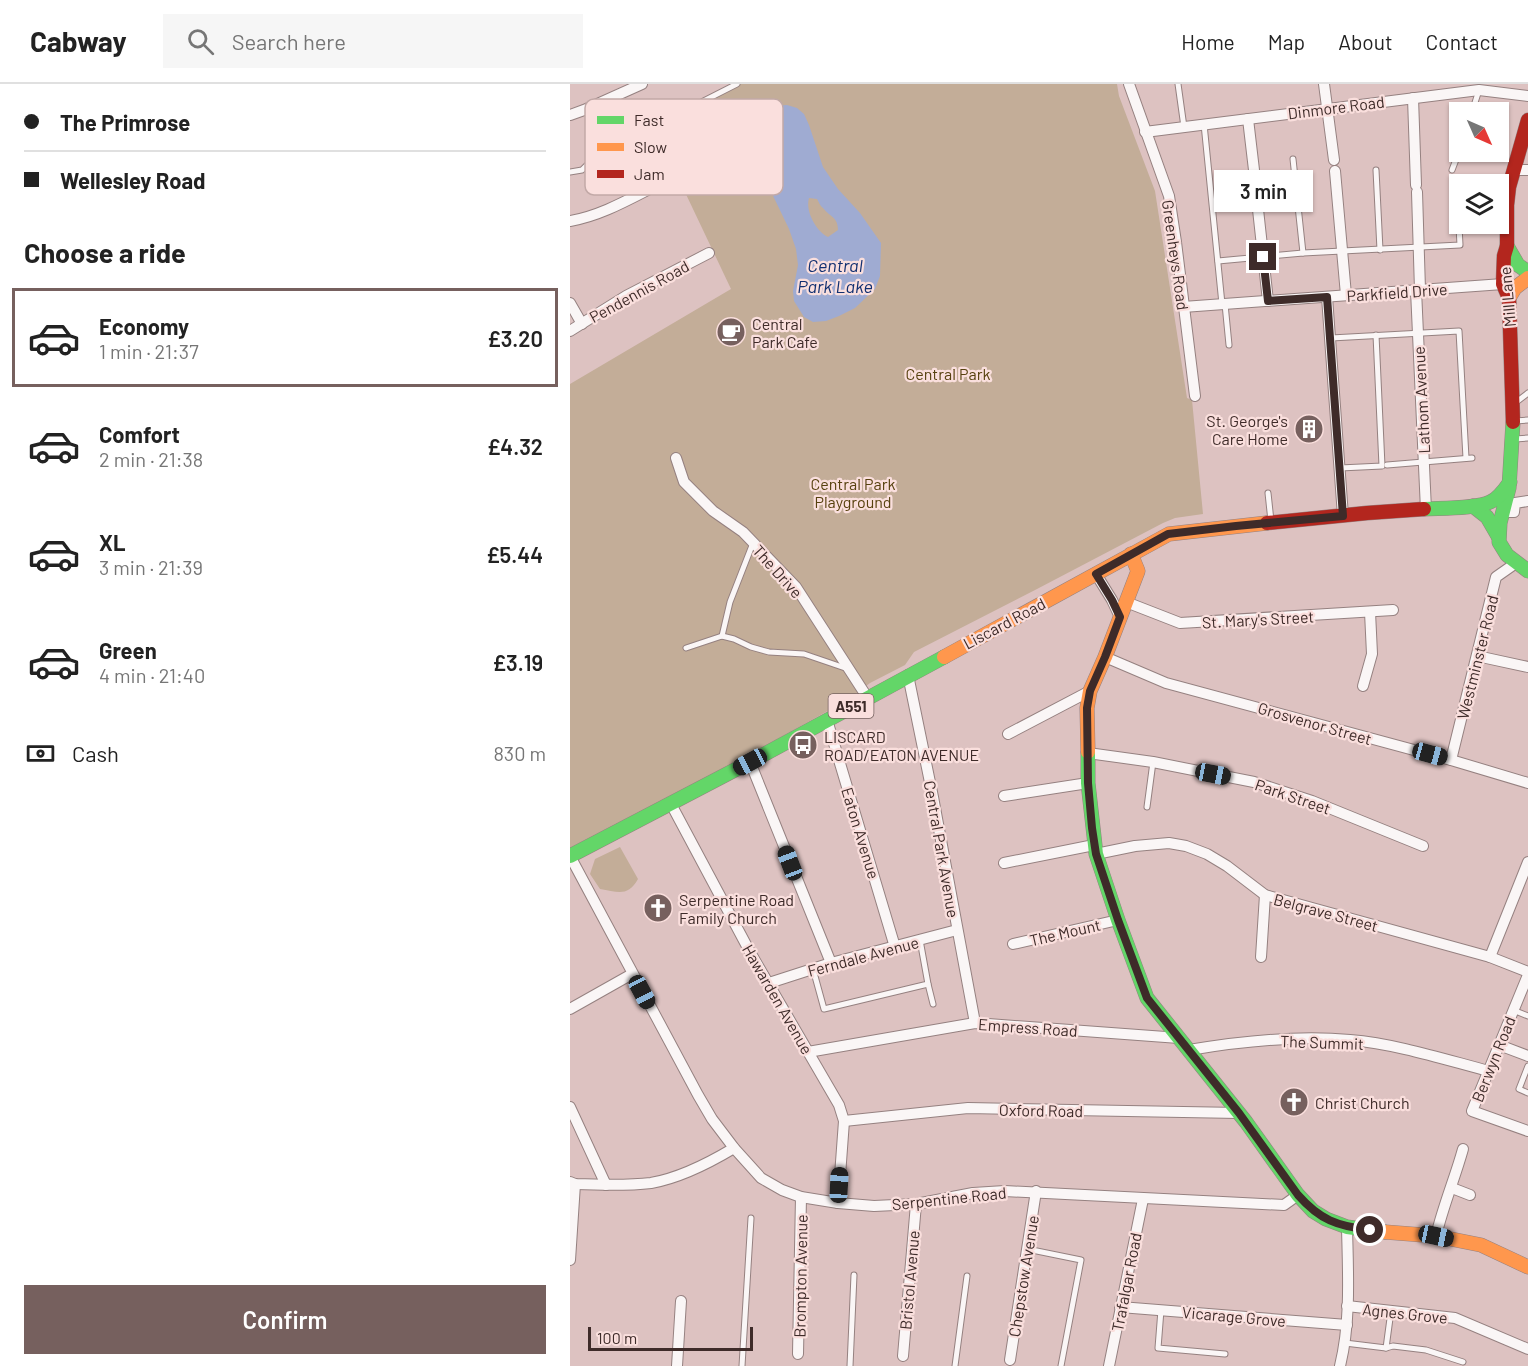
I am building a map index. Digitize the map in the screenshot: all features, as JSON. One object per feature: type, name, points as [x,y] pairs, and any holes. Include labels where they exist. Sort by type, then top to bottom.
[{"type":"main road","name":"Mill Lane","points":[[1498,536],[1510,482],[1513,452],[1509,298],[1503,284],[1504,256],[1507,246],[1507,205],[1509,187],[1528,120]]},
{"type":"main road","points":[[1507,246],[1518,266],[1528,272]]},
{"type":"main road","points":[[1509,298],[1515,288],[1528,278]]},
{"type":"main road","name":"Liscard Road","points":[[570,856],[750,762],[1168,534],[1367,513],[1473,506],[1491,502],[1510,482]]},
{"type":"main road","points":[[1473,506],[1487,517],[1498,536],[1504,553],[1528,571]]},
{"type":"main road","points":[[1131,554],[1138,571],[1090,691],[1087,708],[1088,783],[1095,850],[1147,998],[1239,1113],[1298,1195],[1313,1211],[1347,1227],[1436,1236],[1481,1245],[1528,1267]]},
{"type":"street","name":"Greenheys Road","points":[[1129,84],[1168,196],[1195,396]]},
{"type":"street","points":[[1324,84],[1335,165],[1346,295]]},
{"type":"street","points":[[605,99],[636,85]]},
{"type":"street","name":"Dinmore Road","points":[[1145,132],[1483,88],[1528,96]]},
{"type":"street","name":"Lathom Avenue","points":[[1413,98],[1419,247],[1418,333],[1426,510]]},
{"type":"street","points":[[570,115],[585,108]]},
{"type":"street","points":[[1248,119],[1254,170]]},
{"type":"street","points":[[1514,170],[1528,170]]},
{"type":"street","points":[[1255,182],[1268,301]]},
{"type":"street","points":[[570,220],[585,218],[637,195]]},
{"type":"street","name":"Pendennis Road","points":[[570,331],[626,297],[709,253]]},
{"type":"street","name":"Parkfield Drive","points":[[1183,307],[1503,284]]},
{"type":"street","points":[[1327,297],[1343,516]]},
{"type":"street","points":[[570,303],[582,324]]},
{"type":"street","name":"The Drive","points":[[676,458],[684,482],[713,510],[743,532],[796,587],[867,697]]},
{"type":"street","points":[[1504,512],[1514,512],[1515,502],[1528,501]]},
{"type":"street","name":"Westminster Road","points":[[1451,760],[1496,577],[1516,563]]},
{"type":"street","points":[[1096,574],[1120,617]]},
{"type":"street","name":"St. Mary's Street","points":[[1126,602],[1180,623],[1393,610]]},
{"type":"street","points":[[1363,686],[1372,654],[1370,612]]},
{"type":"street","points":[[1477,656],[1528,668]]},
{"type":"street","name":"Grosvenor Street","points":[[1105,657],[1166,683],[1528,783]]},
{"type":"street","name":"Central Park Avenue","points":[[908,675],[975,1023]]},
{"type":"street","points":[[1008,734],[1090,691]]},
{"type":"street","name":"Eaton Avenue","points":[[827,720],[895,947]]},
{"type":"street","name":"Park Street","points":[[1088,753],[1154,762],[1254,782],[1312,801],[1423,846]]},
{"type":"street","points":[[750,762],[831,963]]},
{"type":"street","points":[[1004,795],[1088,783]]},
{"type":"street","name":"Hawarden Avenue","points":[[671,804],[750,952],[839,1105],[844,1121],[838,1203]]},
{"type":"street","name":"Belgrave Street","points":[[1004,863],[1135,846],[1169,843],[1186,846],[1217,860],[1249,881],[1265,895],[1490,957],[1528,973]]},
{"type":"street","name":"Serpentine Road","points":[[570,856],[712,1119],[761,1178],[782,1190],[801,1197],[874,1206],[916,1204],[973,1193],[1005,1191],[1284,1204],[1298,1195]]},
{"type":"street","points":[[1490,957],[1528,862]]},
{"type":"street","points":[[1261,957],[1265,895]]},
{"type":"street","name":"The Mount","points":[[1013,944],[1118,920]]},
{"type":"street","name":"Ferndale Avenue","points":[[769,983],[831,963],[957,930]]},
{"type":"street","name":"Berwyn Road","points":[[1528,973],[1472,1111],[1528,1131]]},
{"type":"street","points":[[570,1009],[632,974]]},
{"type":"street","name":"Empress Road","points":[[808,1052],[975,1023],[1179,1038]]},
{"type":"street","name":"The Summit","points":[[1189,1050],[1234,1042],[1288,1039],[1350,1040],[1403,1048],[1489,1071]]},
{"type":"street","points":[[1499,1044],[1528,1056]]},
{"type":"street","points":[[570,1107],[606,1185]]},
{"type":"street","name":"Oxford Road","points":[[844,1121],[968,1108],[1239,1113]]},
{"type":"street","points":[[570,1260],[572,1183],[606,1185],[652,1183],[697,1168],[734,1148]]},
{"type":"street","points":[[1436,1236],[1464,1149]]},
{"type":"street","points":[[1452,1188],[1470,1195]]},
{"type":"street","name":"Chepstow Avenue","points":[[1010,1360],[1036,1191]]},
{"type":"street","name":"Brompton Avenue","points":[[798,1354],[801,1197]]},
{"type":"street","name":"Trafalgar Road","points":[[1109,1366],[1143,1198]]},
{"type":"street","name":"Bristol Avenue","points":[[903,1356],[916,1204]]},
{"type":"street","points":[[1340,1366],[1347,1325],[1347,1227]]},
{"type":"street","points":[[677,1366],[681,1301]]},
{"type":"street","name":"Agnes Grove","points":[[1347,1306],[1455,1318],[1528,1349]]},
{"type":"street","name":"Vicarage Grove","points":[[1120,1307],[1347,1325]]},
{"type":"lane","points":[[707,99],[737,84]]},
{"type":"lane","points":[[1178,84],[1184,127]]},
{"type":"lane","points":[[1477,102],[1483,88]]},
{"type":"lane","points":[[1204,124],[1229,345]]},
{"type":"lane","points":[[1293,159],[1303,253]]},
{"type":"lane","points":[[1452,170],[1455,162]]},
{"type":"lane","points":[[570,172],[582,170],[585,167]]},
{"type":"lane","points":[[1376,170],[1380,250]]},
{"type":"lane","points":[[1218,261],[1303,253],[1460,244],[1459,234]]},
{"type":"lane","points":[[1330,338],[1460,331],[1469,458],[1387,465]]},
{"type":"lane","points":[[1340,468],[1382,466],[1376,335]]},
{"type":"lane","points":[[1512,406],[1528,393]]},
{"type":"lane","points":[[1512,421],[1528,420]]},
{"type":"lane","points":[[1513,439],[1528,438]]},
{"type":"lane","points":[[1268,493],[1271,523]]},
{"type":"lane","points":[[722,636],[730,602],[753,543]]},
{"type":"lane","points":[[686,648],[722,636],[769,652],[804,654],[849,669]]},
{"type":"lane","points":[[1147,807],[1154,762]]},
{"type":"lane","points":[[920,940],[933,1004]]},
{"type":"lane","points":[[813,969],[824,1009],[928,984]]},
{"type":"lane","points":[[1513,1010],[1528,1016]]},
{"type":"lane","points":[[1528,1066],[1519,1089],[1528,1093]]},
{"type":"lane","points":[[742,1366],[751,1218]]},
{"type":"lane","points":[[1027,1249],[1081,1260],[1061,1366]]},
{"type":"lane","points":[[850,1366],[854,1275]]},
{"type":"lane","points":[[955,1366],[967,1276]]},
{"type":"lane","points":[[1161,1310],[1158,1348],[1225,1354]]},
{"type":"lane","points":[[1386,1348],[1391,1311]]},
{"type":"lane","points":[[1345,1343],[1426,1350],[1463,1362]]},
{"type":"green space","name":"Central Park","points":[[738,84],[1117,84],[1119,96],[1155,191],[1187,398],[1192,400],[1203,514],[1175,518],[1163,523],[914,652],[905,665],[870,683],[849,699],[731,765],[570,850],[570,384],[731,289],[686,195],[783,195],[783,99],[710,99]]},
{"type":"green space","points":[[620,847],[638,879],[626,891],[600,889],[590,874],[595,859]]},
{"type":"water","name":"Central Park Lake","points":[[783,105],[787,105],[797,108],[804,114],[823,167],[881,243],[880,276],[875,289],[855,308],[839,316],[826,321],[813,322],[804,317],[794,301],[793,291],[798,265],[796,249],[773,195],[783,195]],"holes":[[[809,198],[817,199],[838,226],[838,230],[828,237],[812,220]]]},
{"type":"traffic: fast","points":[[1507,246],[1518,265],[1528,272]]},
{"type":"traffic: fast","points":[[1513,422],[1509,488],[1500,523],[1499,542],[1507,555],[1528,571]]},
{"type":"traffic: fast","points":[[1424,509],[1484,504],[1496,499],[1510,482]]},
{"type":"traffic: fast","points":[[1473,506],[1487,517],[1498,536]]},
{"type":"traffic: fast","points":[[570,856],[944,657]]},
{"type":"traffic: fast","points":[[1088,752],[1088,783],[1096,854],[1147,998],[1246,1122],[1298,1195],[1313,1211],[1347,1227],[1385,1232]]},
{"type":"traffic: slow","points":[[1509,298],[1515,288],[1528,278]]},
{"type":"traffic: slow","points":[[944,657],[1169,534],[1267,523]]},
{"type":"traffic: slow","points":[[1088,752],[1087,708],[1090,691],[1138,571],[1131,554]]},
{"type":"traffic: slow","points":[[1385,1232],[1436,1236],[1481,1245],[1528,1267]]},
{"type":"traffic: jam","points":[[1513,422],[1509,298],[1503,284],[1504,256],[1507,246],[1509,187],[1528,120]]},
{"type":"traffic: jam","points":[[1267,523],[1424,509]]},
{"type":"place","name":"Central Park Cafe","points":[[731,332]]},
{"type":"place","name":"St. George's Care Home","points":[[1309,429]]},
{"type":"place","name":"LISCARD ROAD/EATON AVENUE","points":[[803,745]]},
{"type":"place","name":"Serpentine Road Family Church","points":[[658,908]]},
{"type":"place","name":"Christ Church","points":[[1294,1102]]},
{"type":"route","points":[[1263,257],[1268,301],[1327,297],[1343,516],[1168,534],[1096,574],[1120,617],[1090,691],[1087,708],[1088,783],[1092,828],[1096,854],[1147,998],[1239,1113],[1306,1205],[1326,1219],[1347,1227],[1370,1230]]},
{"type":"park label","name":"Central Park Playground","points":[[853,492]]}]
